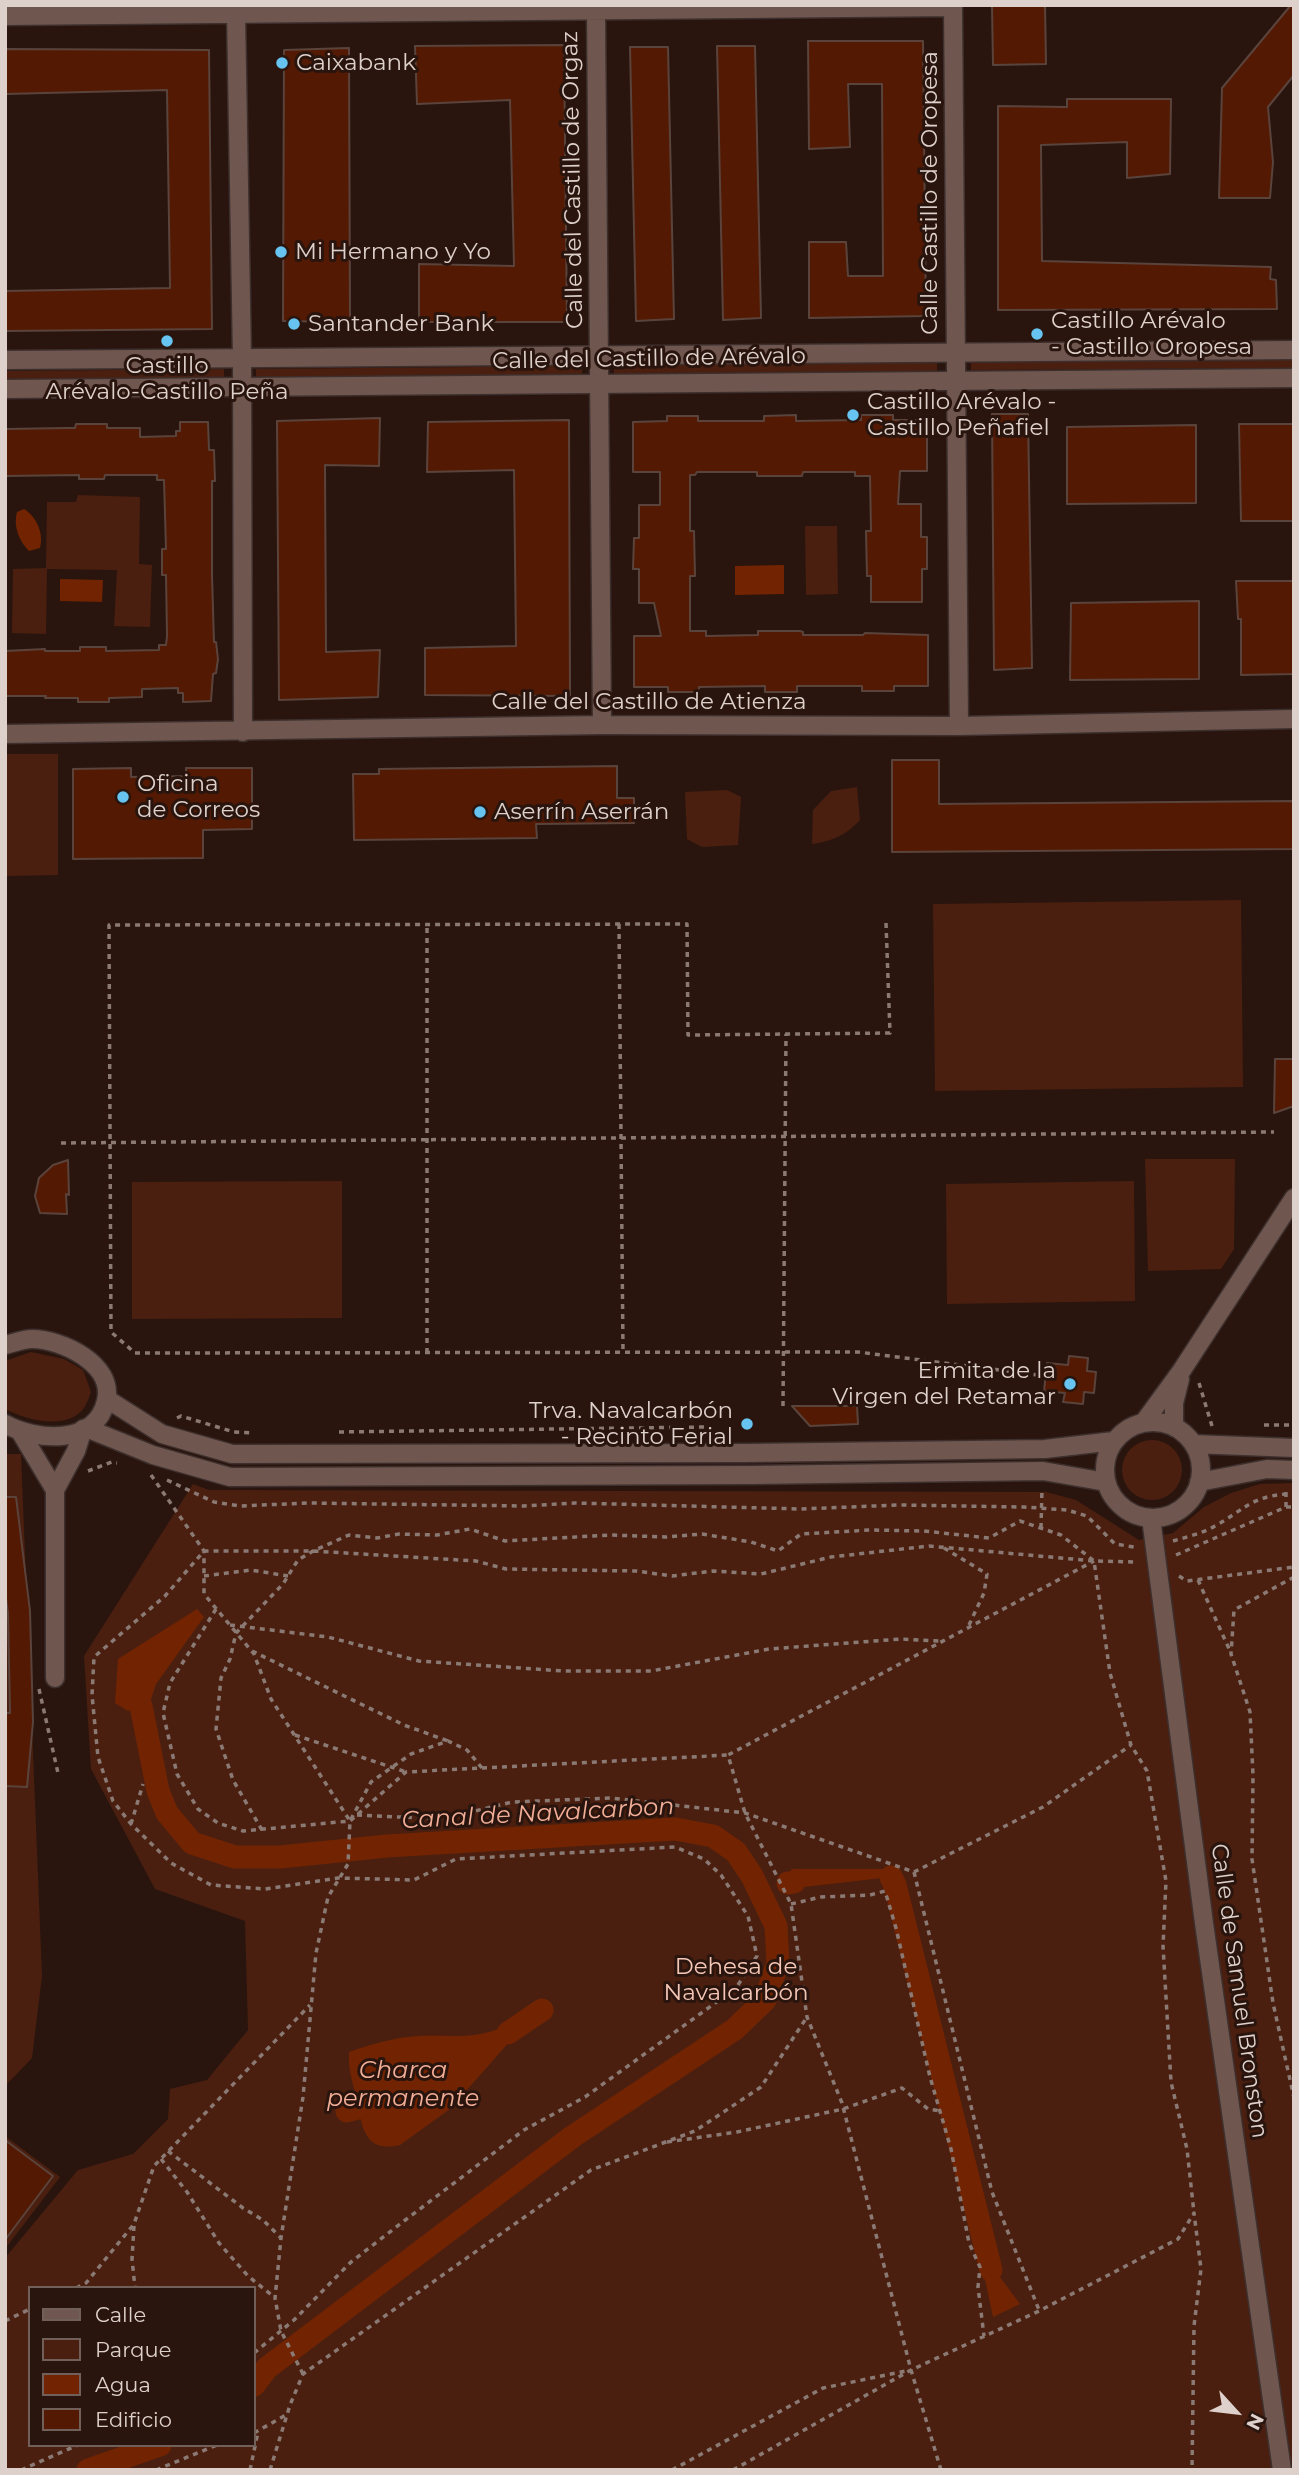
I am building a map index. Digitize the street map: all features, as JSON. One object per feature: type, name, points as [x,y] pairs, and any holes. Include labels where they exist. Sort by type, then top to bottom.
[{"type":"street","points":[[5,16],[596,12],[953,6]]},
{"type":"street","name":"Calle Castillo de Oropesa","points":[[953,6],[958,726]]},
{"type":"street","name":"Calle del Castillo de Orgaz","points":[[596,12],[602,725]]},
{"type":"street","points":[[236,13],[243,358],[243,732]]},
{"type":"street","name":"Calle del Castillo de Arévalo","points":[[5,360],[1294,350]]},
{"type":"street","name":"Calle del Castillo de Arévalo","points":[[5,389],[1294,379]]},
{"type":"street","name":"Calle del Castillo de Atienza","points":[[5,734],[602,725],[958,726],[1294,719]]},
{"type":"street","points":[[1144,1422],[1182,1370],[1294,1198]]},
{"type":"street","points":[[5,1345],[29,1339],[47,1340],[70,1348],[91,1362],[103,1378],[107,1399],[99,1419],[85,1429],[67,1435],[45,1438],[13,1429]]},
{"type":"street","points":[[1174,1427],[1174,1403],[1182,1370]]},
{"type":"street","points":[[107,1399],[162,1434],[232,1454],[705,1454],[1045,1449],[1114,1441]]},
{"type":"street","points":[[1144,1422],[1160,1422],[1174,1427],[1185,1434],[1199,1456],[1199,1482],[1192,1496],[1181,1508],[1167,1516],[1151,1518],[1136,1515],[1112,1496],[1106,1482],[1105,1461],[1114,1441],[1122,1433],[1144,1422]]},
{"type":"street","points":[[13,1429],[55,1490]]},
{"type":"street","points":[[85,1429],[153,1455],[230,1476],[751,1475],[1042,1471],[1106,1482]]},
{"type":"street","points":[[55,1678],[55,1490],[85,1429]]},
{"type":"street","points":[[1193,1444],[1294,1448]]},
{"type":"street","points":[[1199,1482],[1267,1469],[1294,1470]]},
{"type":"street","name":"Calle de Samuel Bronston","points":[[1151,1518],[1206,1936],[1282,2470]]},
{"type":"path","points":[[886,923],[890,1033],[688,1035],[687,924],[109,925],[111,1332],[135,1353],[858,1352],[1046,1376]]},
{"type":"path","points":[[619,924],[623,1352]]},
{"type":"path","points":[[427,1353],[428,925]]},
{"type":"path","points":[[783,1406],[786,1033]]},
{"type":"path","points":[[61,1143],[1274,1132]]},
{"type":"path","points":[[1182,1370],[1198,1380],[1212,1426],[1225,1426]]},
{"type":"path","points":[[162,1434],[170,1423],[181,1416],[234,1432],[257,1433]]},
{"type":"path","points":[[1264,1426],[1294,1425]]},
{"type":"path","points":[[334,1433],[704,1427],[705,1454]]},
{"type":"path","points":[[82,1482],[89,1470],[111,1462],[124,1464]]},
{"type":"path","points":[[349,1821],[271,1699],[250,1650],[204,1594],[204,1551],[148,1470],[214,1502],[240,1507],[308,1503],[524,1506],[575,1503],[758,1509],[899,1505],[1068,1510],[1087,1516],[1115,1544],[1141,1548],[1156,1554],[1187,1581],[1294,1567]]},
{"type":"path","points":[[1156,1554],[1213,1527],[1253,1501],[1270,1495],[1286,1494],[1286,1507]]},
{"type":"path","points":[[256,2351],[281,2331],[351,2262],[524,2130],[585,2097],[736,1988],[757,1955],[748,1916],[721,1875],[704,1859],[675,1847],[456,1859],[414,1880],[338,1878],[265,1889],[211,1885],[171,1863],[131,1824],[113,1801],[98,1757],[92,1695],[94,1657],[165,1596],[204,1551],[313,1551],[476,1561],[506,1569],[636,1571],[672,1576],[713,1571],[761,1574],[831,1557],[929,1546],[1094,1561],[1156,1554],[1286,1507],[1294,1507]]},
{"type":"path","points":[[262,1830],[233,1780],[216,1729],[221,1678],[230,1659],[236,1633],[283,1584],[298,1560],[349,1535],[377,1538],[399,1534],[437,1535],[470,1530],[505,1541],[610,1535],[702,1534],[751,1542],[778,1551],[801,1534],[924,1531],[989,1538],[1020,1521],[1061,1535],[1094,1561],[1110,1673],[1131,1745],[1147,1771],[1166,1881],[1163,1946],[1171,2082],[1187,2149],[1201,2269],[1194,2326],[1192,2470]]},
{"type":"path","points":[[943,1547],[986,1574],[984,1593],[968,1627]]},
{"type":"path","points":[[293,1735],[406,1772],[728,1755],[1094,1561]]},
{"type":"path","points":[[204,1576],[251,1570],[288,1576]]},
{"type":"path","points":[[1231,1654],[1234,1610],[1294,1577]]},
{"type":"path","points":[[1198,1580],[1231,1654],[1250,1712],[1253,1775],[1252,1859],[1273,2003],[1294,2098]]},
{"type":"path","points":[[216,1609],[170,1683],[163,1713],[177,1774],[198,1810],[218,1823],[243,1831],[349,1821],[406,1772]]},
{"type":"path","points":[[230,1625],[328,1637],[419,1661],[563,1671],[651,1671],[769,1649],[901,1639],[942,1641]]},
{"type":"path","points":[[250,1650],[404,1725],[467,1750],[482,1768]]},
{"type":"path","points":[[303,2374],[281,2331],[275,2298],[281,2238],[303,2097],[316,1953],[327,1897],[348,1864],[349,1821],[371,1782],[411,1754],[448,1741]]},
{"type":"path","points":[[357,1815],[442,1819],[512,1802],[611,1798],[745,1813],[914,1872],[1043,1807],[1131,1745]]},
{"type":"path","points":[[728,1755],[745,1813],[791,1904],[807,2017],[843,2109],[911,2370],[941,2470]]},
{"type":"path","points":[[131,1824],[143,1784]]},
{"type":"path","points":[[914,1872],[992,2192],[1039,2311]]},
{"type":"path","points":[[791,1904],[836,1895],[870,1895],[885,1891],[930,2077],[951,2150],[969,2243],[980,2267],[978,2287],[984,2336]]},
{"type":"path","points":[[135,2286],[132,2259],[134,2224],[154,2166],[310,2005]]},
{"type":"path","points":[[270,2470],[286,2415],[303,2374],[591,2170],[695,2131],[761,2087],[807,2017]]},
{"type":"path","points":[[658,2143],[737,2132],[843,2109],[902,2088],[919,2104],[941,2111]]},
{"type":"path","points":[[168,2151],[263,2220],[281,2238]]},
{"type":"path","points":[[161,2159],[187,2192],[219,2243],[248,2276],[275,2298]]},
{"type":"path","points":[[733,2470],[911,2370],[1039,2311],[1178,2239],[1194,2213]]},
{"type":"path","points":[[80,2286],[86,2283],[134,2224]]},
{"type":"path","points":[[5,2320],[28,2310]]},
{"type":"path","points":[[671,2470],[823,2388],[911,2370]]},
{"type":"path","points":[[256,2432],[286,2415]]},
{"type":"path","points":[[21,2470],[73,2447]]},
{"type":"path","points":[[156,2470],[212,2447]]},
{"type":"path","points":[[250,2470],[254,2447]]},
{"type":"green space","points":[[1294,359],[1294,368],[971,370],[971,361]]},
{"type":"green space","points":[[937,362],[937,371],[614,374],[614,364]]},
{"type":"green space","points":[[582,366],[582,375],[256,378],[256,369]]},
{"type":"green space","points":[[224,369],[224,378],[5,381],[5,371]]},
{"type":"green space","points":[[78,495],[140,497],[139,564],[152,565],[150,627],[114,626],[117,570],[47,569],[46,634],[12,633],[13,569],[46,568],[47,502],[76,502]]},
{"type":"green space","points":[[805,526],[837,526],[838,594],[806,595]]},
{"type":"green space","points":[[5,754],[58,754],[58,875],[5,876]]},
{"type":"green space","points":[[857,787],[860,820],[839,836],[812,844],[813,810],[831,791]]},
{"type":"green space","points":[[727,790],[741,797],[738,845],[702,847],[687,839],[685,792]]},
{"type":"green space","points":[[1241,900],[1243,1087],[935,1091],[933,904]]},
{"type":"green space","points":[[1145,1159],[1235,1159],[1234,1249],[1221,1269],[1148,1271]]},
{"type":"green space","points":[[342,1181],[342,1318],[132,1319],[132,1182]]},
{"type":"green space","points":[[1134,1181],[1135,1301],[947,1304],[946,1184]]},
{"type":"green space","points":[[31,1352],[64,1359],[83,1370],[91,1392],[85,1406],[77,1415],[46,1421],[24,1417],[5,1409],[5,1361]]},
{"type":"green space","points":[[1152,1440],[1169,1445],[1177,1453],[1182,1470],[1177,1487],[1169,1495],[1152,1500],[1135,1495],[1127,1487],[1122,1470],[1127,1453],[1135,1445]]},
{"type":"green space","points":[[5,1454],[21,1454],[42,1976],[32,2058],[5,2086]]},
{"type":"green space","name":"Dehesa de Navalcarbón","points":[[1294,1483],[1294,2470],[5,2470],[5,2258],[78,2170],[133,2154],[168,2119],[170,2089],[207,2080],[248,2030],[245,1921],[155,1889],[91,1769],[84,1656],[193,1484],[209,1490],[1046,1492],[1076,1500],[1139,1540],[1173,1533],[1204,1507],[1231,1493],[1260,1484]]},
{"type":"green space","points":[[5,2136],[60,2177],[5,2249]]},
{"type":"water","points":[[24,509],[36,521],[41,537],[40,548],[29,551],[22,543],[16,528],[17,512]]},
{"type":"water","points":[[784,565],[784,594],[735,595],[735,566]]},
{"type":"water","points":[[60,579],[103,580],[102,602],[60,601]]},
{"type":"water","points":[[197,1609],[204,1617],[156,1684],[149,1705],[128,1711],[115,1703],[118,1659]]},
{"type":"water","points":[[791,1869],[889,1869],[891,1877],[795,1888]]},
{"type":"water","name":"Charca permanente","points":[[505,2026],[511,2040],[450,2109],[400,2145],[387,2147],[371,2141],[360,2116],[349,2052],[401,2038],[473,2035]]},
{"type":"water","points":[[994,2269],[1020,2304],[993,2317],[984,2274]]},
{"type":"building","points":[[992,5],[1045,5],[1046,64],[993,65]]},
{"type":"building","points":[[1291,5],[1294,5],[1294,75],[1268,107],[1273,162],[1270,198],[1219,198],[1222,88]]},
{"type":"building","points":[[808,41],[923,41],[926,316],[809,318],[809,242],[846,242],[848,276],[883,276],[882,84],[848,84],[850,147],[809,149]]},
{"type":"building","points":[[564,45],[567,322],[419,322],[419,264],[514,266],[510,100],[417,104],[415,46]]},
{"type":"building","points":[[717,46],[755,46],[761,318],[723,320]]},
{"type":"building","points":[[630,47],[668,47],[674,319],[636,321]]},
{"type":"building","points":[[349,48],[350,322],[283,321],[284,50]]},
{"type":"building","points":[[5,49],[209,50],[212,329],[5,331],[5,291],[170,288],[167,90],[5,94]]},
{"type":"building","points":[[1067,99],[1171,99],[1170,174],[1127,178],[1127,142],[1041,145],[1042,261],[1271,267],[1270,279],[1276,280],[1277,309],[998,310],[998,106],[1067,107]]},
{"type":"building","points":[[992,414],[1028,414],[1032,668],[994,670]]},
{"type":"building","points":[[796,415],[796,421],[861,420],[861,415],[893,415],[893,420],[927,420],[927,471],[900,471],[898,504],[921,504],[921,537],[927,537],[927,569],[922,569],[922,602],[871,602],[871,576],[867,576],[866,531],[871,531],[870,476],[855,476],[855,472],[803,472],[802,476],[757,476],[757,472],[697,472],[690,475],[690,531],[694,531],[695,576],[690,576],[690,631],[706,631],[706,636],[758,635],[758,631],[800,631],[803,635],[928,635],[928,686],[894,686],[894,691],[862,691],[862,686],[797,686],[797,692],[765,692],[765,686],[699,687],[699,692],[668,692],[668,687],[634,687],[634,636],[661,636],[654,603],[639,603],[639,569],[633,569],[634,538],[639,538],[639,505],[660,505],[660,472],[633,472],[633,422],[667,421],[667,416],[698,416],[698,421],[764,421],[764,416]]},
{"type":"building","points":[[380,418],[379,466],[325,465],[326,652],[380,650],[378,697],[279,700],[277,421]]},
{"type":"building","points":[[569,420],[570,696],[425,695],[425,648],[516,646],[514,470],[427,472],[428,422]]},
{"type":"building","points":[[180,422],[208,422],[209,450],[214,450],[212,575],[214,642],[218,659],[216,673],[213,674],[211,701],[183,702],[183,693],[178,693],[178,688],[142,689],[142,697],[109,698],[109,702],[78,702],[78,698],[45,698],[46,696],[5,696],[5,651],[80,651],[80,647],[106,647],[106,651],[159,650],[159,645],[166,645],[167,636],[166,575],[162,575],[162,549],[166,549],[164,480],[157,480],[157,475],[105,475],[104,479],[79,479],[79,475],[5,476],[5,429],[75,428],[76,424],[107,424],[107,428],[140,428],[140,437],[176,436],[176,431],[180,431]]},
{"type":"building","points":[[1239,424],[1294,424],[1294,521],[1241,521]]},
{"type":"building","points":[[1196,425],[1196,503],[1067,504],[1067,427]]},
{"type":"building","points":[[1236,581],[1294,581],[1294,674],[1241,675],[1241,619],[1238,619]]},
{"type":"building","points":[[1199,601],[1199,679],[1070,680],[1071,603]]},
{"type":"building","points":[[892,760],[939,760],[939,804],[1294,801],[1294,849],[892,852]]},
{"type":"building","points":[[617,766],[617,798],[634,798],[634,823],[536,824],[537,838],[354,840],[353,774],[379,774],[379,769]]},
{"type":"building","points":[[131,768],[131,777],[186,776],[186,768],[252,768],[252,829],[203,830],[203,858],[73,859],[73,769]]},
{"type":"building","points":[[1275,1059],[1294,1059],[1294,1106],[1274,1113]]},
{"type":"building","points":[[68,1160],[67,1214],[40,1213],[35,1196],[39,1178],[53,1165]]},
{"type":"building","name":"Ermita de la Virgen del Retamar","points":[[1069,1356],[1088,1358],[1087,1371],[1096,1372],[1094,1393],[1084,1392],[1083,1404],[1063,1402],[1065,1393],[1044,1391],[1047,1363],[1068,1365]]},
{"type":"building","points":[[792,1406],[857,1406],[858,1424],[810,1426]]},
{"type":"building","points":[[5,1497],[16,1497],[30,1611],[33,1722],[27,1787],[5,1786],[5,1713],[10,1713],[5,1591]]},
{"type":"building","points":[[5,2140],[53,2176],[5,2240]]},
{"type":"waterway","name":"Canal de Navalcarbon","points":[[141,1706],[158,1791],[167,1813],[192,1843],[235,1857],[280,1857],[387,1846],[675,1829],[713,1836],[736,1852],[752,1876],[776,1926],[778,1963],[765,2000],[735,2029],[572,2137],[267,2368],[256,2382]]},
{"type":"waterway","points":[[891,1877],[991,2270]]},
{"type":"waterway","points":[[788,1883],[794,1882]]},
{"type":"waterway","points":[[508,2033],[542,2010]]},
{"type":"waterway","points":[[347,2111],[358,2108]]},
{"type":"waterway","name":"Canal de Navalcarbon","points":[[88,2470],[154,2447]]},
{"type":"place","name":"Caixabank","points":[[282,63]]},
{"type":"place","name":"Mi Hermano y Yo","points":[[281,252]]},
{"type":"place","name":"Santander Bank","points":[[294,324]]},
{"type":"place","name":"Castillo Arévalo - Castillo Oropesa","points":[[1037,334]]},
{"type":"place","name":"Castillo Arévalo-Castillo Peña","points":[[167,341]]},
{"type":"place","name":"Castillo Arévalo - Castillo Peñafiel","points":[[853,415]]},
{"type":"place","name":"Oficina de Correos","points":[[123,797]]},
{"type":"place","name":"Aserrín Aserrán","points":[[480,812]]},
{"type":"place","name":"Ermita de la Virgen del Retamar","points":[[1070,1384]]},
{"type":"place","name":"Trva. Navalcarbón - Recinto Ferial","points":[[747,1424]]}]
